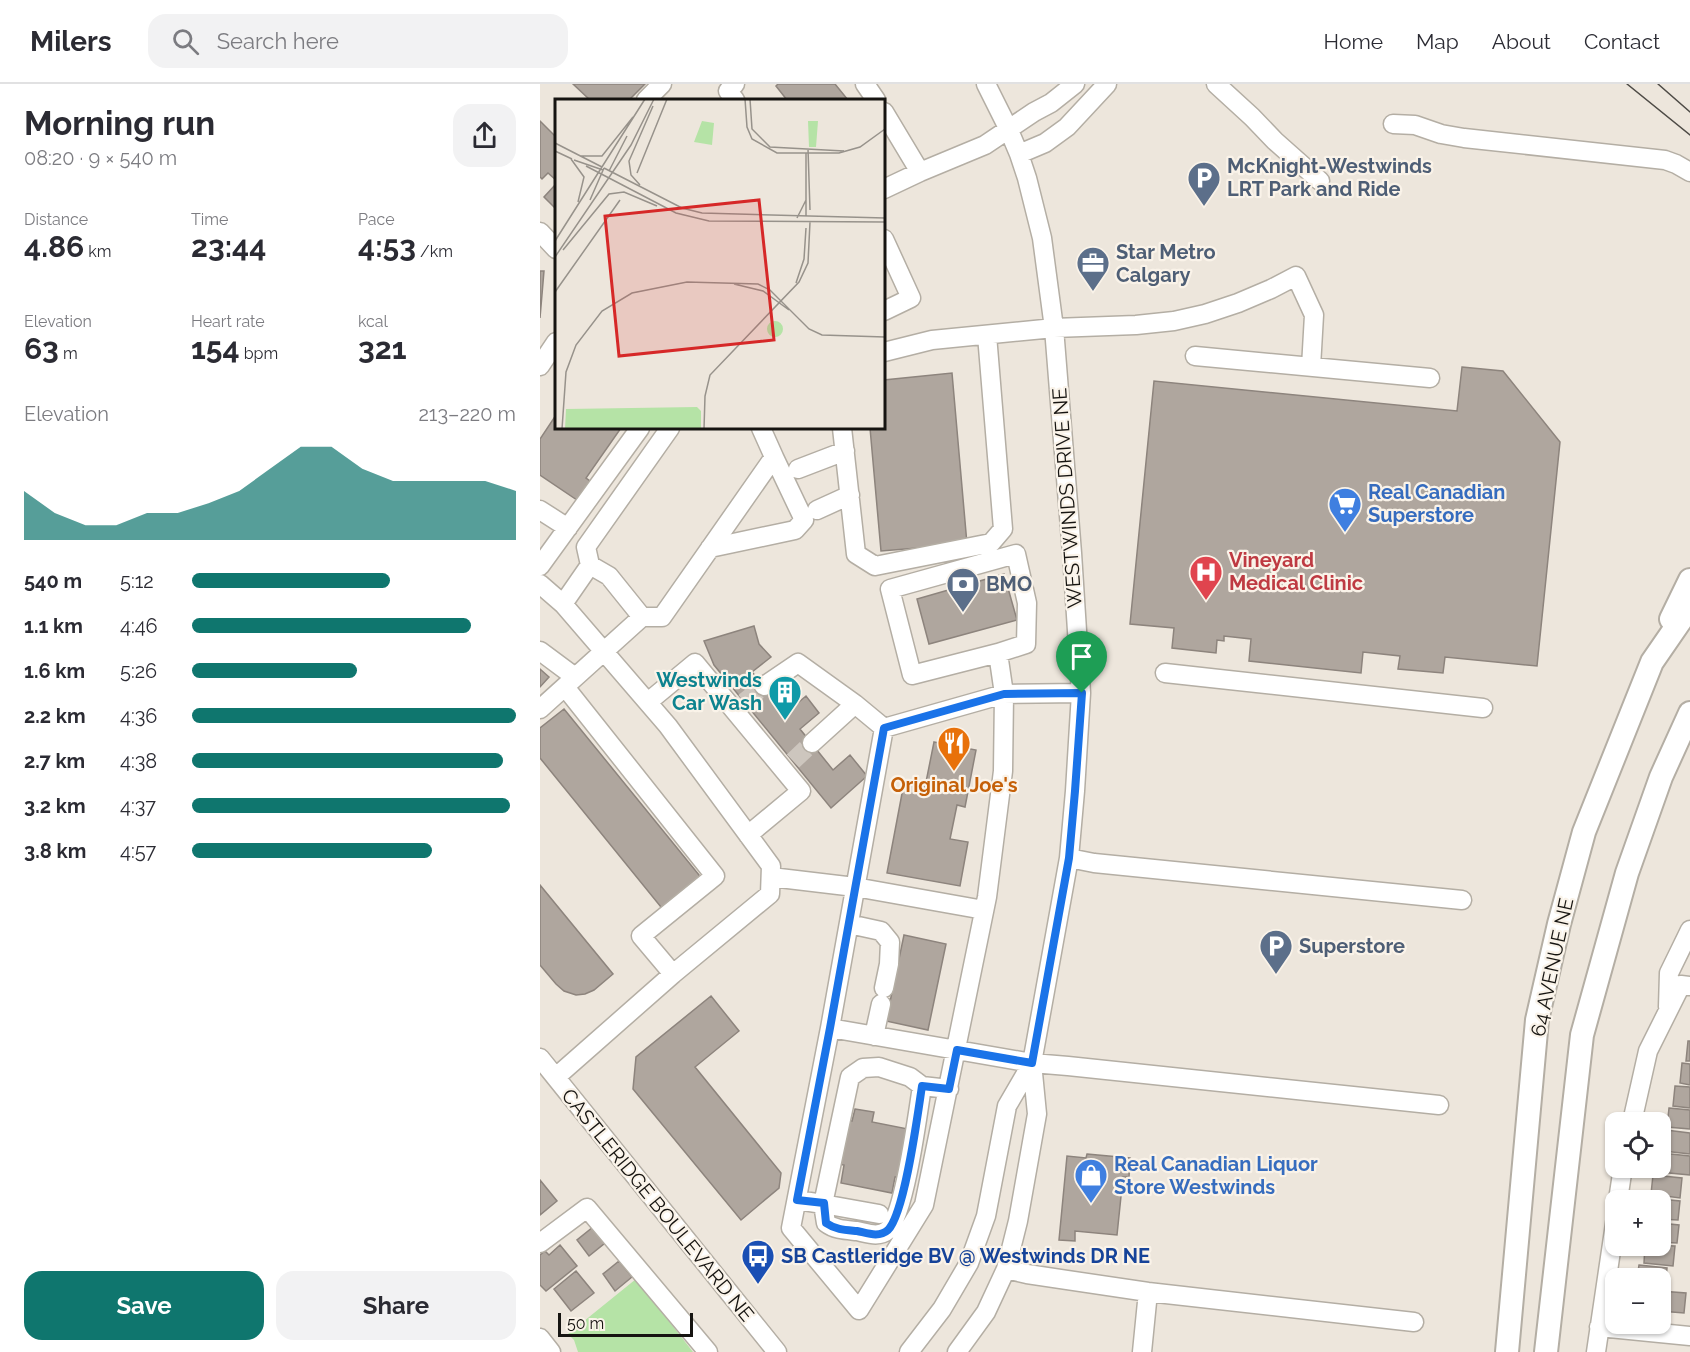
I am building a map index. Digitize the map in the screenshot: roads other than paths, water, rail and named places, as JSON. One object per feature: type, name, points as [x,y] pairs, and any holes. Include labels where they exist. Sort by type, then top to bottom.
[{"type":"main road","points":[[1652,662],[1690,580]]},
{"type":"main road","name":"64 AVENUE NE","points":[[1507,1352],[1537,1020],[1559,924],[1584,832],[1652,662],[1690,607]]},
{"type":"main road","points":[[1546,1352],[1582,1035],[1627,873],[1661,777],[1689,713]]},
{"type":"street","points":[[647,99],[662,84]]},
{"type":"street","points":[[734,99],[728,91],[735,84]]},
{"type":"street","points":[[865,84],[875,99]]},
{"type":"street","name":"WESTWINDS DRIVE NE","points":[[957,1352],[986,1312],[1006,1269],[1018,1221],[1037,1114],[1032,1063],[1069,858],[1082,693],[1054,328],[1042,238],[1019,154],[986,84]]},
{"type":"street","points":[[885,189],[985,145],[1008,128],[1051,103],[1075,84]]},
{"type":"street","points":[[1019,154],[1045,143],[1067,128],[1107,84]]},
{"type":"street","points":[[1216,84],[1320,181]]},
{"type":"street","points":[[885,114],[920,172]]},
{"type":"street","points":[[1393,124],[1415,125],[1441,134],[1464,138],[1665,160],[1690,172]]},
{"type":"street","points":[[540,232],[555,248]]},
{"type":"street","points":[[885,241],[911,298],[885,311]]},
{"type":"street","points":[[885,352],[932,340],[1054,328],[1136,325],[1184,319],[1238,303],[1296,276],[1314,315],[1311,367]]},
{"type":"street","points":[[842,429],[856,554],[875,566],[990,543],[1003,529],[987,334]]},
{"type":"street","points":[[540,366],[555,344]]},
{"type":"street","points":[[1195,356],[1430,378]]},
{"type":"street","points":[[540,566],[639,429]]},
{"type":"street","points":[[563,604],[590,565],[586,547],[669,429]]},
{"type":"street","points":[[710,548],[795,530],[804,520],[761,429]]},
{"type":"street","points":[[798,469],[845,451]]},
{"type":"street","points":[[540,710],[642,617],[662,617],[774,456]]},
{"type":"street","points":[[817,510],[850,495]]},
{"type":"street","points":[[540,510],[568,528]]},
{"type":"street","points":[[1016,554],[1027,603],[1026,644],[998,653],[912,675],[890,589],[1016,554]]},
{"type":"street","points":[[590,565],[609,576],[642,617]]},
{"type":"street","points":[[540,584],[563,604],[668,726],[771,866],[770,894],[673,974],[556,1077]]},
{"type":"street","points":[[540,651],[570,682],[715,876],[641,936],[673,974]]},
{"type":"street","points":[[884,728],[791,1228],[859,1310],[924,1205],[949,1089],[984,910],[1003,771],[1004,694],[998,653]]},
{"type":"street","points":[[648,702],[695,663],[739,706],[788,765],[801,791],[748,835]]},
{"type":"street","points":[[764,686],[798,663],[884,728]]},
{"type":"street","points":[[1165,673],[1483,708]]},
{"type":"street","points":[[884,728],[1004,694],[1082,693]]},
{"type":"street","points":[[812,743],[855,705]]},
{"type":"street","points":[[1069,858],[1094,863],[1462,900]]},
{"type":"street","points":[[771,877],[855,887],[984,910]]},
{"type":"street","points":[[849,924],[881,931],[890,942],[889,964],[874,1036]]},
{"type":"street","points":[[1668,1011],[1669,973],[1690,930]]},
{"type":"street","points":[[1634,1112],[1648,1051],[1682,985],[1690,986]]},
{"type":"street","points":[[830,1028],[1032,1063],[1438,1105]]},
{"type":"street","name":"CASTLERIDGE BOULEVARD NE","points":[[540,1058],[777,1352]]},
{"type":"street","name":"WESTWINDS DRIVE NE","points":[[909,1352],[942,1309],[969,1263],[986,1216],[1007,1106],[1032,1063]]},
{"type":"street","points":[[922,1086],[906,1181],[889,1229],[879,1235],[833,1228],[826,1223],[824,1203],[850,1077],[863,1068],[879,1067],[910,1077],[922,1086],[949,1089]]},
{"type":"street","points":[[797,1200],[879,1214]]},
{"type":"street","points":[[540,1243],[587,1208],[708,1352]]},
{"type":"street","points":[[1596,1352],[1610,1256]]},
{"type":"street","points":[[1006,1269],[1149,1292],[1414,1322]]},
{"type":"street","points":[[1142,1352],[1149,1292]]},
{"type":"street","points":[[1599,1327],[1690,1336]]},
{"type":"street","points":[[540,1338],[551,1352]]},
{"type":"tunnel","points":[[744,702],[764,686]]},
{"type":"tunnel","points":[[793,761],[812,743]]},
{"type":"tram line","points":[[1627,84],[1690,135]]},
{"type":"tram line","points":[[1658,84],[1690,112]]},
{"type":"place","name":"McKnight-Westwinds LRT Park and Ride","points":[[1204,207]]},
{"type":"place","name":"Star Metro Calgary","points":[[1093,292]]},
{"type":"place","name":"Real Canadian Superstore","points":[[1345,533]]},
{"type":"place","name":"Vineyard Medical Clinic","points":[[1206,601]]},
{"type":"place","name":"BMO","points":[[963,613]]},
{"type":"place","name":"Westwinds Car Wash","points":[[785,721]]},
{"type":"place","name":"Original Joe's","points":[[954,772]]},
{"type":"place","name":"Superstore","points":[[1276,975]]},
{"type":"place","name":"Real Canadian Liquor Store Westwinds","points":[[1091,1204]]},
{"type":"place","name":"SB Castleridge BV @ Westwinds DR NE","points":[[758,1285]]}]
